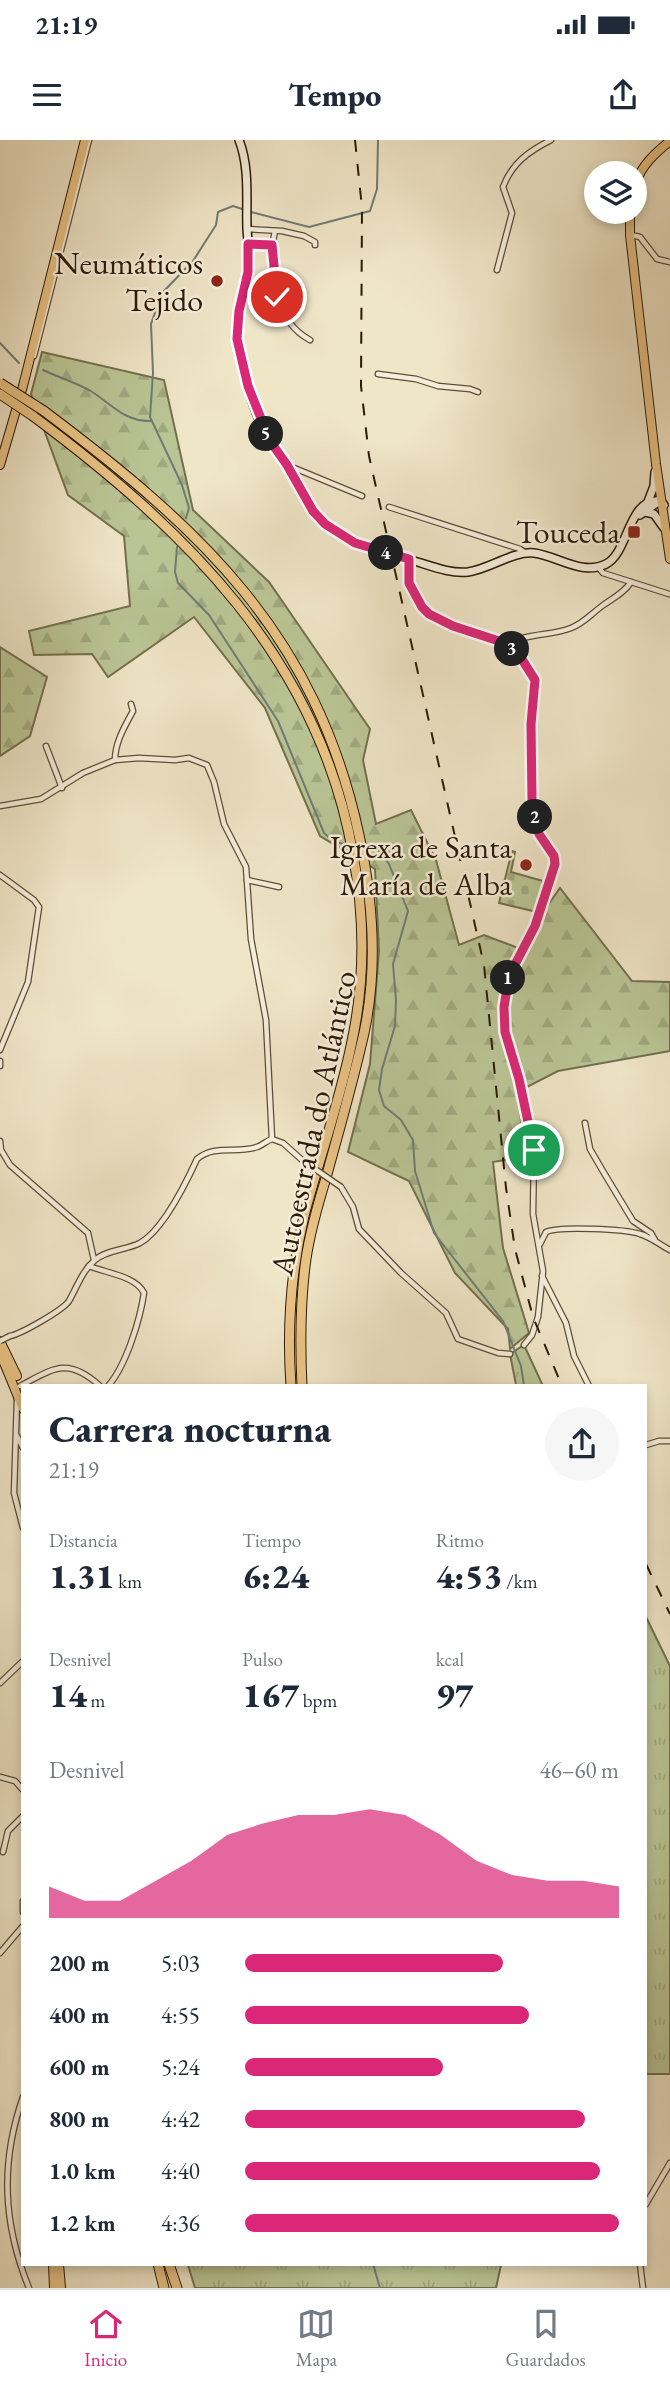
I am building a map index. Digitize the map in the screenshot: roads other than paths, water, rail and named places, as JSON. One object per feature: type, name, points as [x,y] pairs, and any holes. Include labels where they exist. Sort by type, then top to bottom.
[{"type":"highway","name":"Autoestrada do Atlántico","points":[[0,383],[44,411],[95,450],[193,533],[232,575],[267,619],[298,667],[322,718],[352,799],[364,856],[371,915],[372,973],[364,1030],[306,1256],[301,1304],[302,1384]]},
{"type":"highway","name":"Autoestrada do Atlántico","points":[[0,394],[81,452],[156,516],[202,564],[250,621],[275,655],[304,704],[326,754],[349,827],[358,882],[361,928],[358,1008],[342,1085],[299,1241],[291,1301],[291,1384]]},
{"type":"highway","points":[[158,2266],[164,2288]]},
{"type":"highway","points":[[170,2266],[177,2288]]},
{"type":"main road","points":[[0,465],[13,426],[85,140]]},
{"type":"main road","points":[[239,140],[244,159],[248,244],[248,272],[237,322],[239,346],[263,428],[313,511],[325,524],[355,543],[450,570],[469,572],[526,553],[581,567],[598,567],[617,556],[638,512],[654,500],[661,501]]},
{"type":"main road","points":[[647,162],[670,141]]},
{"type":"main road","points":[[630,224],[670,559]]},
{"type":"main road","points":[[659,466],[661,501],[668,532]]},
{"type":"main road","points":[[646,508],[659,466]]},
{"type":"main road","points":[[646,508],[668,532]]},
{"type":"main road","points":[[0,1341],[20,1390]]},
{"type":"main road","points":[[0,1353],[20,1390]]},
{"type":"main road","points":[[54,2266],[54,2288]]},
{"type":"main road","points":[[59,2266],[61,2288]]},
{"type":"street","points":[[497,270],[512,213],[503,187],[507,176],[516,163],[551,140]]},
{"type":"street","points":[[247,229],[304,236],[315,242],[315,245]]},
{"type":"street","points":[[275,231],[272,245],[275,292],[295,330],[310,340]]},
{"type":"street","points":[[630,235],[640,237],[657,259],[670,262]]},
{"type":"street","points":[[248,244],[272,245]]},
{"type":"street","points":[[378,374],[416,379],[438,386],[470,389],[478,393]]},
{"type":"street","points":[[287,465],[362,496]]},
{"type":"street","points":[[389,507],[526,553]]},
{"type":"street","points":[[409,559],[409,583],[429,614],[453,626],[508,644],[535,680],[531,724],[532,800],[539,834],[555,861],[540,914],[509,976],[504,1007],[505,1032],[519,1079],[534,1150],[533,1214],[540,1245],[542,1276],[538,1318],[532,1335],[524,1345]]},
{"type":"street","points":[[598,567],[603,573],[669,594]]},
{"type":"street","points":[[508,644],[517,638],[570,629],[587,621],[602,606],[621,594],[631,582]]},
{"type":"street","points":[[115,760],[124,724],[133,711],[131,704]]},
{"type":"street","points":[[46,746],[62,788]]},
{"type":"street","points":[[0,806],[41,799],[83,773],[115,760],[189,758],[207,765],[215,782],[224,824],[243,860],[247,880],[251,939],[266,1020],[272,1139]]},
{"type":"street","points":[[0,875],[34,900],[39,907],[28,982],[0,1051]]},
{"type":"street","points":[[247,880],[279,887]]},
{"type":"street","points":[[0,1061],[0,1066]]},
{"type":"street","points":[[585,1123],[590,1149],[604,1173],[633,1221],[653,1234],[655,1241]]},
{"type":"street","points":[[0,1341],[28,1330],[66,1304],[94,1261],[139,1244],[150,1236],[180,1195],[201,1155],[222,1149],[257,1147],[272,1139],[284,1143],[302,1160],[341,1187],[348,1196],[359,1229],[401,1273],[446,1313],[458,1339],[498,1353],[510,1354]]},
{"type":"street","points":[[0,1142],[1,1150],[10,1165],[88,1233],[94,1261]]},
{"type":"street","points":[[540,1245],[546,1232],[559,1228],[628,1231],[642,1234],[670,1250]]},
{"type":"street","points":[[89,1266],[128,1280],[141,1287],[144,1293],[127,1351],[110,1384]]},
{"type":"street","points":[[542,1276],[566,1324],[574,1356],[588,1384]]},
{"type":"street","points":[[30,1384],[55,1368],[87,1375],[98,1384]]},
{"type":"street","points":[[20,1390],[14,1493],[21,1520]]},
{"type":"street","points":[[16,1436],[21,1445]]},
{"type":"street","points":[[647,1445],[670,1441]]},
{"type":"street","points":[[0,1683],[21,1663]]},
{"type":"street","points":[[0,1777],[15,1780],[21,1788]]},
{"type":"street","points":[[3,1852],[2,1842],[8,1831],[21,1818]]},
{"type":"street","points":[[1,1953],[21,1928]]},
{"type":"street","points":[[21,2103],[11,2133],[6,2189],[11,2235],[21,2264]]},
{"type":"street","points":[[647,2202],[670,2163]]},
{"type":"street","points":[[22,2266],[29,2288]]},
{"type":"street","points":[[640,2266],[642,2288]]},
{"type":"waterway","points":[[251,212],[309,227],[370,211],[377,189],[378,140]]},
{"type":"waterway","points":[[186,518],[189,508],[182,485],[150,417],[153,373],[151,324],[162,293],[193,261],[216,225],[218,212],[233,206],[245,210]]},
{"type":"waterway","points":[[0,343],[19,363]]},
{"type":"waterway","points":[[43,370],[89,390],[125,415],[151,421]]},
{"type":"waterway","points":[[177,547],[175,572],[178,583],[209,615],[278,721],[324,833],[334,842],[345,844]]},
{"type":"waterway","points":[[370,847],[377,848],[389,864],[408,911],[393,964],[395,1026],[382,1069],[379,1090],[384,1106],[401,1120],[413,1140],[415,1171],[434,1233],[503,1321],[521,1366],[524,1384]]},
{"type":"waterway","points":[[374,2266],[380,2288]]},
{"type":"railway","points":[[355,140],[362,208],[361,386],[369,456],[484,965],[506,1188],[515,1249],[533,1317],[561,1384]]},
{"type":"railway","points":[[647,1566],[670,1614]]},
{"type":"place","name":"Neumáticos Tejido","points":[[217,281]]},
{"type":"place","name":"Touceda","points":[[634,532]]},
{"type":"place","name":"Igrexa de Santa María de Alba","points":[[526,865]]}]
